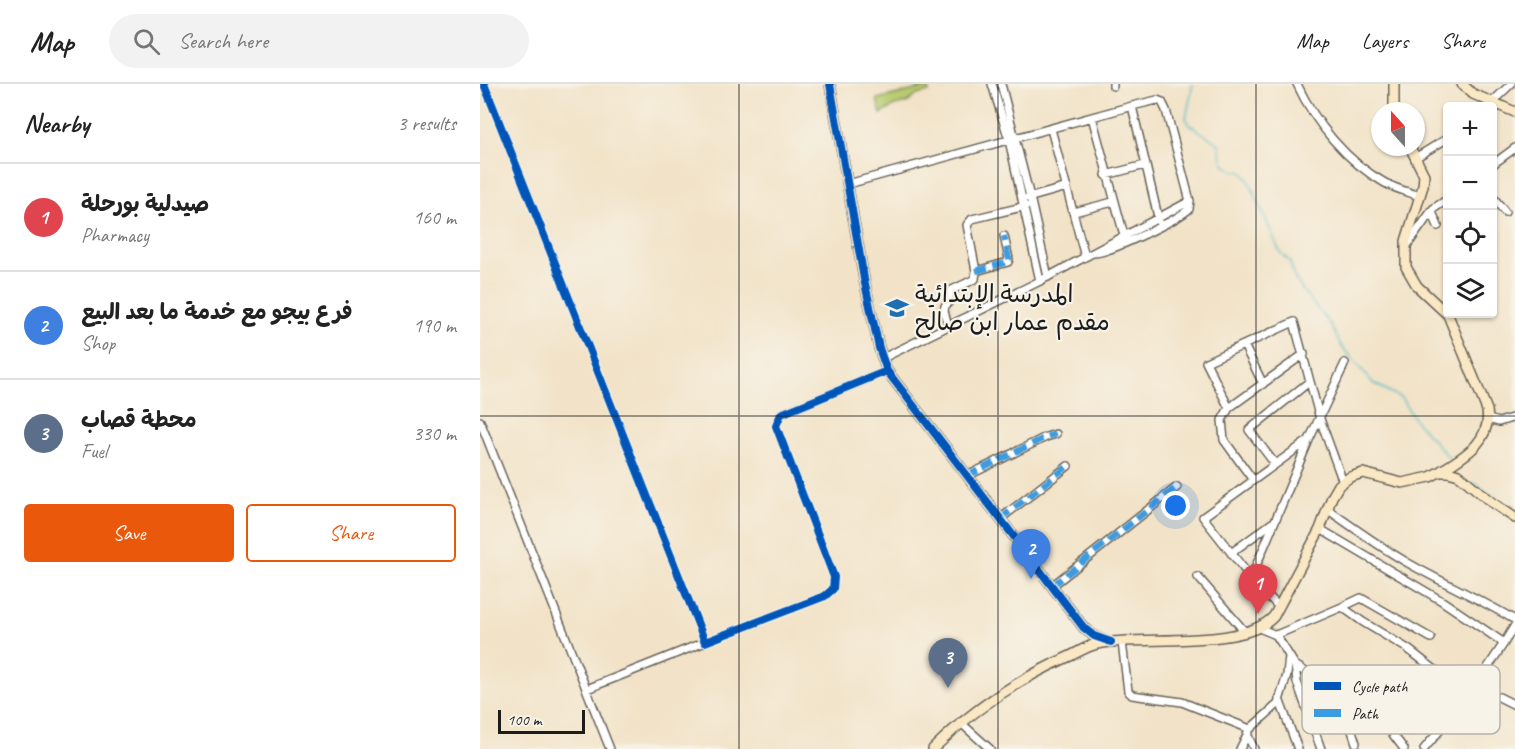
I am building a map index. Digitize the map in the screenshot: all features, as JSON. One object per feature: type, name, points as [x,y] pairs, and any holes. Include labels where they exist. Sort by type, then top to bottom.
[{"type":"main road","points":[[830,84],[864,279],[887,371],[1084,628],[1094,636],[1111,642]]},
{"type":"main road","points":[[1394,84],[1394,102]]},
{"type":"main road","points":[[1462,84],[1486,102]]},
{"type":"main road","points":[[1497,108],[1515,112]]},
{"type":"main road","points":[[933,749],[960,722],[1007,690],[1054,663],[1095,644],[1220,636],[1245,632],[1267,624],[1279,607],[1320,530],[1332,497],[1343,482],[1363,473],[1402,483],[1414,482],[1430,477],[1463,457],[1482,440],[1488,419],[1487,410],[1448,315],[1417,286],[1406,267],[1406,247],[1424,175],[1415,158]]},
{"type":"main road","points":[[1439,471],[1459,475],[1515,518]]},
{"type":"main road","points":[[1078,652],[1084,628]]},
{"type":"street","points":[[484,84],[705,642]]},
{"type":"street","points":[[992,84],[1012,139]]},
{"type":"street","points":[[1001,84],[1027,202],[1048,277]]},
{"type":"street","points":[[1297,84],[1311,110],[1351,158],[1385,183],[1420,196]]},
{"type":"street","points":[[1497,103],[1511,84]]},
{"type":"street","points":[[848,184],[1157,100],[1165,106],[1190,201],[1189,209],[1186,211],[1159,222],[1099,253],[1085,257],[883,358]]},
{"type":"street","points":[[1132,106],[1159,222]]},
{"type":"street","points":[[1092,117],[1124,239]]},
{"type":"street","points":[[1051,129],[1085,257]]},
{"type":"street","points":[[1415,158],[1443,141]]},
{"type":"street","points":[[1497,161],[1515,148]]},
{"type":"street","points":[[1106,174],[1145,165]]},
{"type":"street","points":[[948,326],[944,311],[949,302],[950,291],[975,279],[976,271],[968,222],[1067,187]]},
{"type":"street","points":[[1027,202],[1040,281]]},
{"type":"street","points":[[1074,212],[1113,202]]},
{"type":"street","points":[[1497,202],[1505,212]]},
{"type":"street","points":[[1406,247],[1432,212],[1443,203]]},
{"type":"street","points":[[1432,212],[1438,226]]},
{"type":"street","points":[[976,271],[1008,262],[1004,236]]},
{"type":"street","points":[[1229,408],[1206,362],[1294,322],[1320,419],[1343,482]]},
{"type":"street","points":[[1245,345],[1263,384]]},
{"type":"street","points":[[1253,480],[1224,440],[1222,420],[1229,408],[1304,354]]},
{"type":"street","points":[[1251,578],[1309,440],[1345,363]]},
{"type":"street","points":[[587,689],[825,596],[833,589],[834,577],[776,426],[781,414],[887,371]]},
{"type":"street","points":[[1275,464],[1249,430],[1309,382]]},
{"type":"street","points":[[1488,419],[1499,422],[1515,417]]},
{"type":"street","points":[[480,421],[610,749]]},
{"type":"street","points":[[967,476],[1056,434]]},
{"type":"street","points":[[1279,607],[1251,578],[1203,517],[1309,440]]},
{"type":"street","points":[[1000,519],[1068,466]]},
{"type":"street","points":[[1052,586],[1177,487]]},
{"type":"street","points":[[1327,508],[1386,550],[1479,598],[1515,621]]},
{"type":"street","points":[[1231,553],[1274,521]]},
{"type":"street","points":[[1320,530],[1442,601],[1504,643]]},
{"type":"street","points":[[1198,578],[1245,632]]},
{"type":"street","points":[[1276,635],[1361,598],[1431,638]]},
{"type":"street","points":[[1342,607],[1429,665]]},
{"type":"street","points":[[1489,665],[1515,626]]},
{"type":"street","points":[[1259,628],[1276,635],[1290,656],[1295,664],[1302,693]]},
{"type":"street","points":[[1122,642],[1128,691],[1132,695],[1182,702],[1221,716],[1248,732],[1254,749]]},
{"type":"street","points":[[1240,749],[1248,732],[1278,704],[1290,656]]},
{"type":"street","points":[[1295,664],[1302,669]]},
{"type":"street","points":[[1500,698],[1515,705]]},
{"type":"street","points":[[1279,699],[1298,749]]},
{"type":"street","points":[[960,722],[990,749]]},
{"type":"street","points":[[1317,734],[1322,749]]},
{"type":"street","points":[[1353,734],[1356,743]]},
{"type":"street","points":[[1393,734],[1404,749]]},
{"type":"street","points":[[1424,749],[1437,734]]},
{"type":"green space","points":[[928,87],[929,92],[917,95],[907,103],[894,106],[881,114],[877,99]]},
{"type":"waterway","points":[[1193,84],[1186,118],[1189,124],[1219,144],[1224,164],[1230,169],[1242,172],[1249,181],[1280,252],[1290,262],[1294,277],[1303,291],[1330,324],[1342,347],[1373,383],[1401,398],[1415,420],[1450,459]]},
{"type":"waterway","points":[[1475,483],[1506,505],[1515,505]]},
{"type":"marked path","points":[[976,271],[1008,262],[1004,236]]},
{"type":"marked path","points":[[967,476],[1056,434]]},
{"type":"marked path","points":[[1000,519],[1068,466]]},
{"type":"marked path","points":[[1052,586],[1177,487]]},
{"type":"cycle path","points":[[484,84],[705,642],[825,596],[833,589],[834,577],[776,426],[781,414],[887,371]]},
{"type":"cycle path","points":[[830,84],[864,279],[879,348],[887,371],[1084,628],[1094,636],[1111,642]]},
{"type":"place","name":"المدرسة الإبتدائية مقدم عمار ابن صالح","points":[[897,308]]},
{"type":"place","name":"فرع بيجو مع خدمة ما بعد البيع","points":[[1031,579]]},
{"type":"place","name":"صيدلية بورحلة","points":[[1258,614]]},
{"type":"place","name":"محطة قصاب","points":[[948,688]]}]
